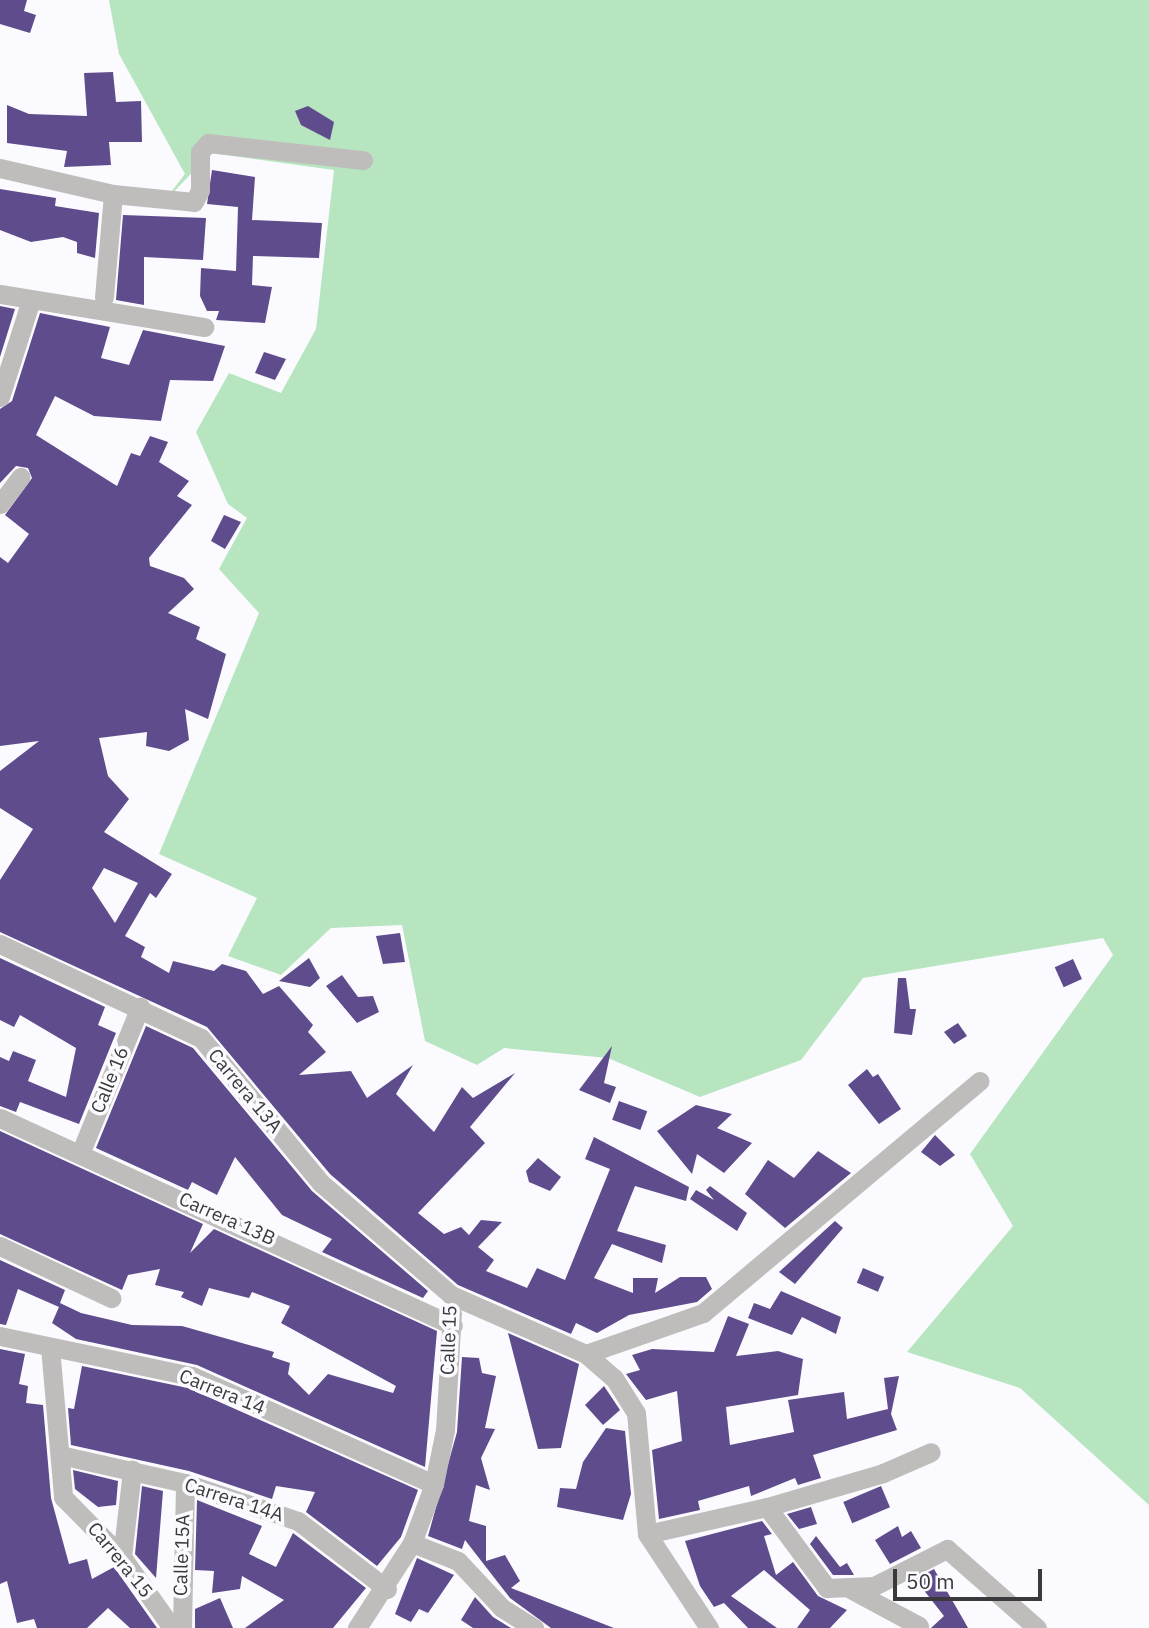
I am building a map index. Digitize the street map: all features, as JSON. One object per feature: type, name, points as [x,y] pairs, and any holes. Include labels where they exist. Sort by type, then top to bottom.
[{"type":"street","points":[[0,168],[113,194],[194,202],[200,190],[200,152],[208,143],[363,160]]},
{"type":"street","points":[[104,297],[113,194]]},
{"type":"street","points":[[0,293],[204,327]]},
{"type":"street","points":[[0,397],[31,300]]},
{"type":"street","points":[[0,504],[20,477]]},
{"type":"street","name":"Carrera 13A","points":[[0,944],[140,1007],[201,1038],[321,1183],[451,1295]]},
{"type":"street","name":"Calle 16","points":[[80,1154],[140,1007]]},
{"type":"street","points":[[586,1354],[703,1313],[979,1081]]},
{"type":"street","name":"Carrera 13B","points":[[0,1118],[453,1325]]},
{"type":"street","points":[[0,1246],[111,1298]]},
{"type":"street","name":"Calle 15","points":[[357,1628],[387,1589],[412,1543],[433,1484],[453,1325],[451,1295],[586,1354],[631,1402],[642,1451],[647,1534]]},
{"type":"street","name":"Carrera 14","points":[[0,1336],[192,1376],[433,1484]]},
{"type":"street","points":[[51,1348],[60,1455]]},
{"type":"street","points":[[709,1628],[647,1534],[767,1507],[883,1474],[930,1452]]},
{"type":"street","name":"Carrera 14A","points":[[60,1455],[185,1483],[298,1521],[387,1589]]},
{"type":"street","name":"Carrera 15","points":[[60,1455],[63,1497],[122,1557],[172,1628]]},
{"type":"street","points":[[122,1557],[132,1470]]},
{"type":"street","name":"Calle 15A","points":[[182,1628],[185,1483]]},
{"type":"street","points":[[767,1507],[814,1577],[827,1588],[852,1590],[906,1574],[947,1549],[1037,1628]]},
{"type":"street","points":[[412,1543],[458,1561],[526,1626]]},
{"type":"street","points":[[852,1590],[919,1626]]},
{"type":"green space","points":[[109,0],[1149,0],[1149,1505],[1020,1388],[907,1352],[1013,1226],[970,1154],[1113,955],[1103,938],[863,978],[801,1060],[700,1097],[608,1058],[504,1048],[477,1065],[425,1041],[402,925],[331,928],[281,975],[228,956],[257,898],[159,854],[259,613],[219,569],[247,518],[228,504],[196,432],[229,373],[281,393],[316,329],[334,170],[211,153],[161,205],[185,174],[119,54]]},
{"type":"building","points":[[0,0],[27,0],[24,11],[36,15],[30,33],[0,24]]},
{"type":"building","points":[[113,72],[116,102],[141,101],[142,142],[109,142],[111,165],[64,167],[67,151],[7,143],[7,105],[29,114],[87,116],[84,73]]},
{"type":"building","points":[[308,106],[334,122],[330,140],[301,125],[295,111]]},
{"type":"building","points":[[212,170],[255,177],[252,220],[322,223],[319,258],[253,256],[252,285],[272,287],[265,323],[216,320],[219,311],[207,311],[200,296],[201,268],[236,271],[238,207],[207,204]]},
{"type":"building","points":[[0,189],[56,198],[55,206],[99,213],[95,258],[77,253],[77,242],[63,237],[31,242],[0,230]]},
{"type":"building","points":[[123,215],[206,218],[203,260],[144,257],[144,305],[116,300]]},
{"type":"building","points":[[0,306],[15,309],[0,357]]},
{"type":"building","points":[[40,313],[110,327],[101,358],[129,365],[143,330],[225,346],[213,381],[170,380],[161,421],[94,416],[55,396],[36,435],[117,486],[131,453],[140,456],[150,436],[168,442],[159,462],[189,481],[177,496],[192,505],[149,558],[150,566],[184,578],[194,589],[168,613],[200,627],[196,639],[226,654],[208,719],[185,709],[189,740],[169,751],[146,746],[147,732],[99,738],[108,776],[129,799],[104,832],[172,874],[156,898],[150,893],[125,936],[145,947],[141,957],[169,973],[173,961],[214,971],[222,964],[246,971],[263,994],[279,986],[313,1025],[308,1032],[326,1052],[299,1075],[351,1071],[367,1098],[413,1065],[396,1094],[434,1132],[462,1087],[473,1098],[515,1073],[470,1127],[485,1143],[418,1213],[444,1234],[461,1227],[469,1235],[481,1220],[502,1222],[478,1247],[494,1260],[486,1271],[527,1288],[537,1268],[565,1280],[610,1169],[585,1159],[594,1137],[689,1187],[686,1201],[635,1186],[617,1231],[666,1245],[662,1263],[612,1244],[594,1278],[633,1293],[633,1278],[658,1278],[655,1293],[680,1277],[706,1277],[712,1289],[697,1302],[629,1315],[597,1333],[576,1323],[571,1334],[458,1285],[330,1174],[207,1027],[0,932],[0,880],[33,829],[0,808],[0,771],[39,741],[0,746],[0,557],[8,563],[29,534],[5,515],[32,478],[28,468],[16,466],[0,483],[0,409],[12,401]],"holes":[[[104,868],[138,883],[115,923],[92,888]]]},
{"type":"building","points":[[264,352],[286,359],[275,380],[255,373]]},
{"type":"building","points":[[224,515],[241,522],[225,549],[211,541]]},
{"type":"building","points":[[400,933],[405,962],[383,964],[376,936]]},
{"type":"building","points":[[0,958],[105,1007],[98,1025],[116,1033],[79,1124],[20,1102],[16,1112],[0,1106],[0,1057],[9,1061],[13,1051],[36,1060],[28,1081],[66,1097],[76,1048],[20,1015],[14,1027],[0,1020]]},
{"type":"building","points":[[309,958],[320,978],[310,987],[279,981]]},
{"type":"building","points":[[1073,959],[1082,979],[1064,987],[1055,967]]},
{"type":"building","points":[[342,975],[358,997],[373,996],[379,1012],[357,1023],[326,986]]},
{"type":"building","points":[[898,978],[906,978],[910,1009],[916,1009],[912,1035],[894,1033]]},
{"type":"building","points":[[958,1023],[967,1036],[954,1044],[944,1032]]},
{"type":"building","points":[[146,1026],[193,1048],[312,1191],[428,1291],[423,1298],[322,1252],[332,1239],[282,1215],[235,1157],[217,1195],[192,1182],[188,1190],[96,1148]]},
{"type":"building","points":[[612,1046],[604,1083],[616,1087],[610,1103],[579,1090]]},
{"type":"building","points":[[867,1069],[873,1077],[878,1074],[901,1109],[879,1124],[848,1085]]},
{"type":"building","points":[[619,1101],[647,1111],[640,1130],[612,1120]]},
{"type":"building","points":[[696,1105],[732,1114],[717,1128],[752,1143],[724,1173],[697,1154],[692,1174],[657,1131]]},
{"type":"building","points":[[0,1131],[203,1224],[190,1253],[214,1229],[437,1331],[425,1467],[197,1365],[76,1339],[52,1323],[59,1307],[18,1289],[6,1325],[0,1324],[0,1260],[65,1290],[60,1303],[81,1313],[132,1325],[182,1326],[274,1352],[272,1357],[290,1363],[288,1374],[309,1395],[328,1374],[393,1393],[396,1386],[281,1323],[290,1306],[252,1292],[249,1298],[209,1288],[202,1306],[181,1297],[184,1292],[155,1285],[160,1269],[128,1275],[122,1290],[0,1234]]},
{"type":"building","points":[[935,1135],[955,1155],[940,1166],[921,1152]]},
{"type":"building","points":[[818,1151],[851,1173],[785,1228],[745,1194],[768,1160],[794,1178]]},
{"type":"building","points":[[538,1158],[561,1177],[550,1191],[529,1182],[526,1171]]},
{"type":"building","points":[[710,1186],[747,1213],[737,1231],[690,1199],[696,1190],[714,1200],[706,1190]]},
{"type":"building","points":[[835,1221],[843,1228],[795,1284],[779,1272]]},
{"type":"building","points":[[863,1268],[884,1277],[878,1292],[857,1283]]},
{"type":"building","points":[[781,1291],[841,1317],[836,1334],[802,1317],[792,1335],[748,1318],[754,1303],[770,1309]]},
{"type":"building","points":[[728,1316],[749,1324],[736,1356],[778,1351],[803,1359],[798,1395],[726,1407],[730,1445],[794,1432],[788,1400],[844,1392],[847,1419],[888,1409],[884,1378],[899,1376],[891,1414],[897,1430],[813,1455],[821,1478],[798,1485],[795,1478],[751,1496],[749,1486],[698,1501],[700,1510],[659,1519],[652,1450],[682,1441],[677,1391],[646,1400],[626,1374],[640,1370],[632,1355],[652,1349],[714,1352]]},
{"type":"building","points":[[508,1333],[579,1364],[561,1448],[538,1449]]},
{"type":"building","points":[[0,1349],[25,1354],[19,1384],[28,1386],[26,1403],[43,1405],[51,1498],[69,1564],[87,1559],[92,1579],[114,1567],[157,1628],[130,1628],[108,1608],[87,1628],[37,1628],[34,1619],[17,1623],[7,1581],[0,1584]]},
{"type":"building","points":[[462,1357],[479,1358],[482,1373],[496,1376],[485,1428],[495,1429],[481,1458],[490,1490],[476,1485],[469,1521],[486,1526],[486,1561],[505,1555],[520,1581],[511,1588],[614,1628],[551,1628],[510,1598],[465,1540],[462,1549],[428,1536],[457,1432]]},
{"type":"building","points":[[82,1366],[188,1388],[418,1490],[401,1537],[377,1566],[306,1512],[315,1492],[276,1486],[272,1499],[189,1471],[71,1445],[68,1408],[74,1409]]},
{"type":"building","points":[[604,1386],[620,1410],[603,1425],[585,1405]]},
{"type":"building","points":[[606,1428],[625,1431],[631,1494],[623,1520],[557,1507],[560,1488],[576,1489],[583,1462]]},
{"type":"building","points":[[73,1470],[118,1481],[116,1505],[98,1507],[75,1489]]},
{"type":"building","points":[[142,1486],[163,1491],[156,1578],[135,1554]]},
{"type":"building","points":[[881,1486],[890,1507],[852,1523],[843,1502]]},
{"type":"building","points":[[197,1500],[262,1526],[249,1554],[276,1567],[293,1533],[366,1588],[333,1628],[245,1628],[284,1600],[242,1576],[240,1589],[212,1593],[214,1571],[195,1570]]},
{"type":"building","points":[[811,1507],[817,1524],[799,1529],[787,1514]]},
{"type":"building","points":[[762,1521],[772,1534],[764,1536],[776,1575],[793,1562],[818,1596],[847,1610],[830,1628],[797,1628],[810,1610],[764,1570],[731,1596],[777,1628],[748,1628],[724,1603],[714,1607],[700,1586],[685,1541]]},
{"type":"building","points":[[898,1526],[902,1537],[911,1531],[921,1548],[890,1564],[875,1540]]},
{"type":"building","points":[[816,1536],[840,1567],[847,1563],[854,1575],[833,1575],[810,1544]]},
{"type":"building","points":[[417,1558],[454,1575],[428,1613],[419,1609],[411,1622],[395,1614]]},
{"type":"building","points":[[934,1569],[968,1628],[931,1628],[944,1616],[915,1579]]},
{"type":"building","points":[[475,1597],[493,1617],[511,1628],[473,1628],[461,1620]]},
{"type":"building","points":[[220,1598],[233,1628],[195,1628],[195,1609]]}]
